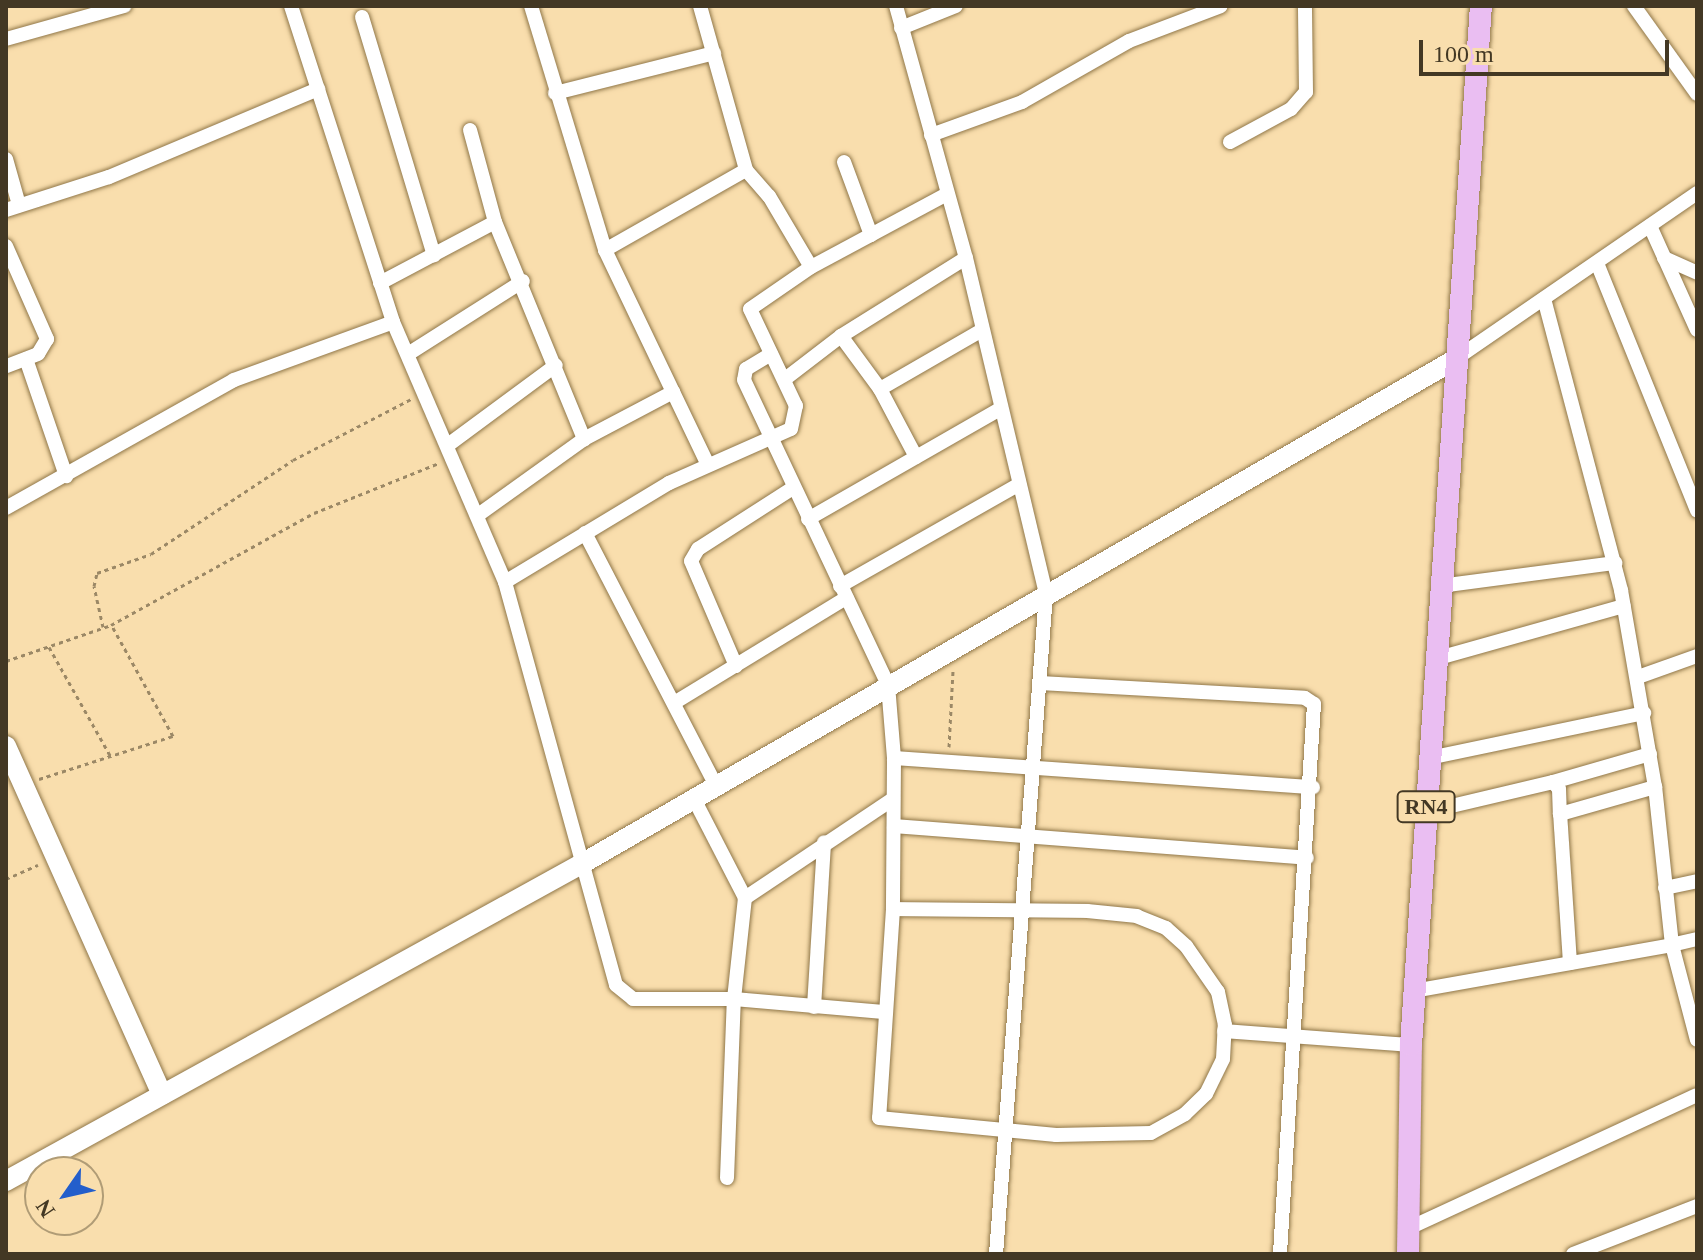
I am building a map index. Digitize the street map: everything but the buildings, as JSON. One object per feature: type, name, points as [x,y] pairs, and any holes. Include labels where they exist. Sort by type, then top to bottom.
[{"type":"main road","name":"RN4","points":[[1408,1254],[1414,991],[1454,360],[1481,6]]},
{"type":"street","points":[[6,39],[124,6]]},
{"type":"street","points":[[291,6],[393,322],[505,582],[585,862],[611,972],[624,995],[633,999],[734,999],[883,1012]]},
{"type":"street","points":[[531,6],[605,250],[708,465]]},
{"type":"street","points":[[700,6],[746,170],[769,196],[811,267]]},
{"type":"street","points":[[896,6],[966,258],[1016,486],[1046,594],[996,1254]]},
{"type":"street","points":[[901,28],[956,6]]},
{"type":"street","points":[[931,135],[1022,102],[1129,41],[1199,10],[1221,6]]},
{"type":"street","points":[[1230,142],[1291,109],[1306,92],[1305,6]]},
{"type":"street","points":[[1634,6],[1697,94]]},
{"type":"street","points":[[362,17],[434,255]]},
{"type":"street","points":[[555,93],[714,53]]},
{"type":"street","points":[[6,159],[13,208],[109,177],[318,89]]},
{"type":"street","points":[[470,130],[495,222],[523,281],[584,439]]},
{"type":"street","points":[[844,162],[871,235]]},
{"type":"street","points":[[605,250],[746,170]]},
{"type":"street","points":[[6,1181],[585,862],[1454,360],[1697,193]]},
{"type":"street","points":[[505,582],[585,533],[708,465],[772,441],[791,429],[796,416],[785,379],[749,312],[811,267],[947,194]]},
{"type":"street","points":[[380,283],[495,222]]},
{"type":"street","points":[[1650,226],[1697,330]]},
{"type":"street","points":[[6,246],[46,332],[42,350],[6,366]]},
{"type":"street","points":[[785,379],[841,336],[966,258]]},
{"type":"street","points":[[1664,258],[1697,273]]},
{"type":"street","points":[[1597,263],[1697,511]]},
{"type":"street","points":[[408,354],[523,281]]},
{"type":"street","points":[[1544,299],[1624,606],[1655,787],[1672,945],[1692,1004],[1697,1040]]},
{"type":"street","points":[[6,508],[234,380],[393,322]]},
{"type":"street","points":[[880,389],[982,330]]},
{"type":"street","points":[[841,336],[880,389],[916,457]]},
{"type":"street","points":[[771,354],[743,375],[793,488],[888,685],[894,758],[893,909],[883,1012],[879,1118],[1087,1136],[1151,1133],[1185,1114],[1206,1094],[1223,1059],[1224,1031],[1218,992],[1186,946],[1166,928],[1137,916],[1023,908],[893,909]]},
{"type":"street","points":[[26,359],[66,476]]},
{"type":"street","points":[[451,451],[556,365]]},
{"type":"street","points":[[478,515],[584,439],[673,392]]},
{"type":"street","points":[[808,519],[1000,409]]},
{"type":"street","points":[[674,703],[736,666],[843,592],[1016,486]]},
{"type":"street","points":[[736,666],[691,561],[698,549],[793,488]]},
{"type":"street","points":[[585,533],[716,786]]},
{"type":"street","points":[[1440,586],[1615,563]]},
{"type":"street","points":[[1435,659],[1624,606]]},
{"type":"street","points":[[1638,677],[1697,656]]},
{"type":"street","points":[[1040,683],[1305,698],[1316,709],[1280,1254]]},
{"type":"street","points":[[1429,758],[1644,713]]},
{"type":"street","points":[[6,746],[162,1095]]},
{"type":"street","points":[[1426,812],[1553,782],[1650,754]]},
{"type":"street","points":[[894,758],[1032,771],[1313,787]]},
{"type":"street","points":[[1553,782],[1559,789],[1570,963]]},
{"type":"street","points":[[1560,814],[1655,787]]},
{"type":"street","points":[[694,799],[745,898],[734,999],[727,1178]]},
{"type":"street","points":[[745,898],[824,842],[893,799]]},
{"type":"street","points":[[894,826],[1307,858]]},
{"type":"street","points":[[814,1007],[824,842]]},
{"type":"street","points":[[1665,888],[1697,881]]},
{"type":"street","points":[[1414,991],[1697,939]]},
{"type":"street","points":[[1224,1031],[1411,1045]]},
{"type":"street","points":[[1407,1229],[1605,1133],[1697,1095]]},
{"type":"street","points":[[1573,1254],[1697,1206]]},
{"type":"path","points":[[104,628],[94,586],[97,573],[151,554],[293,460],[425,392]]},
{"type":"path","points":[[6,661],[111,625],[314,513],[451,451]]},
{"type":"path","points":[[24,784],[170,739],[173,732],[111,625]]},
{"type":"path","points":[[948,763],[955,646]]},
{"type":"path","points":[[49,647],[111,757]]},
{"type":"path","points":[[6,879],[56,857]]}]
